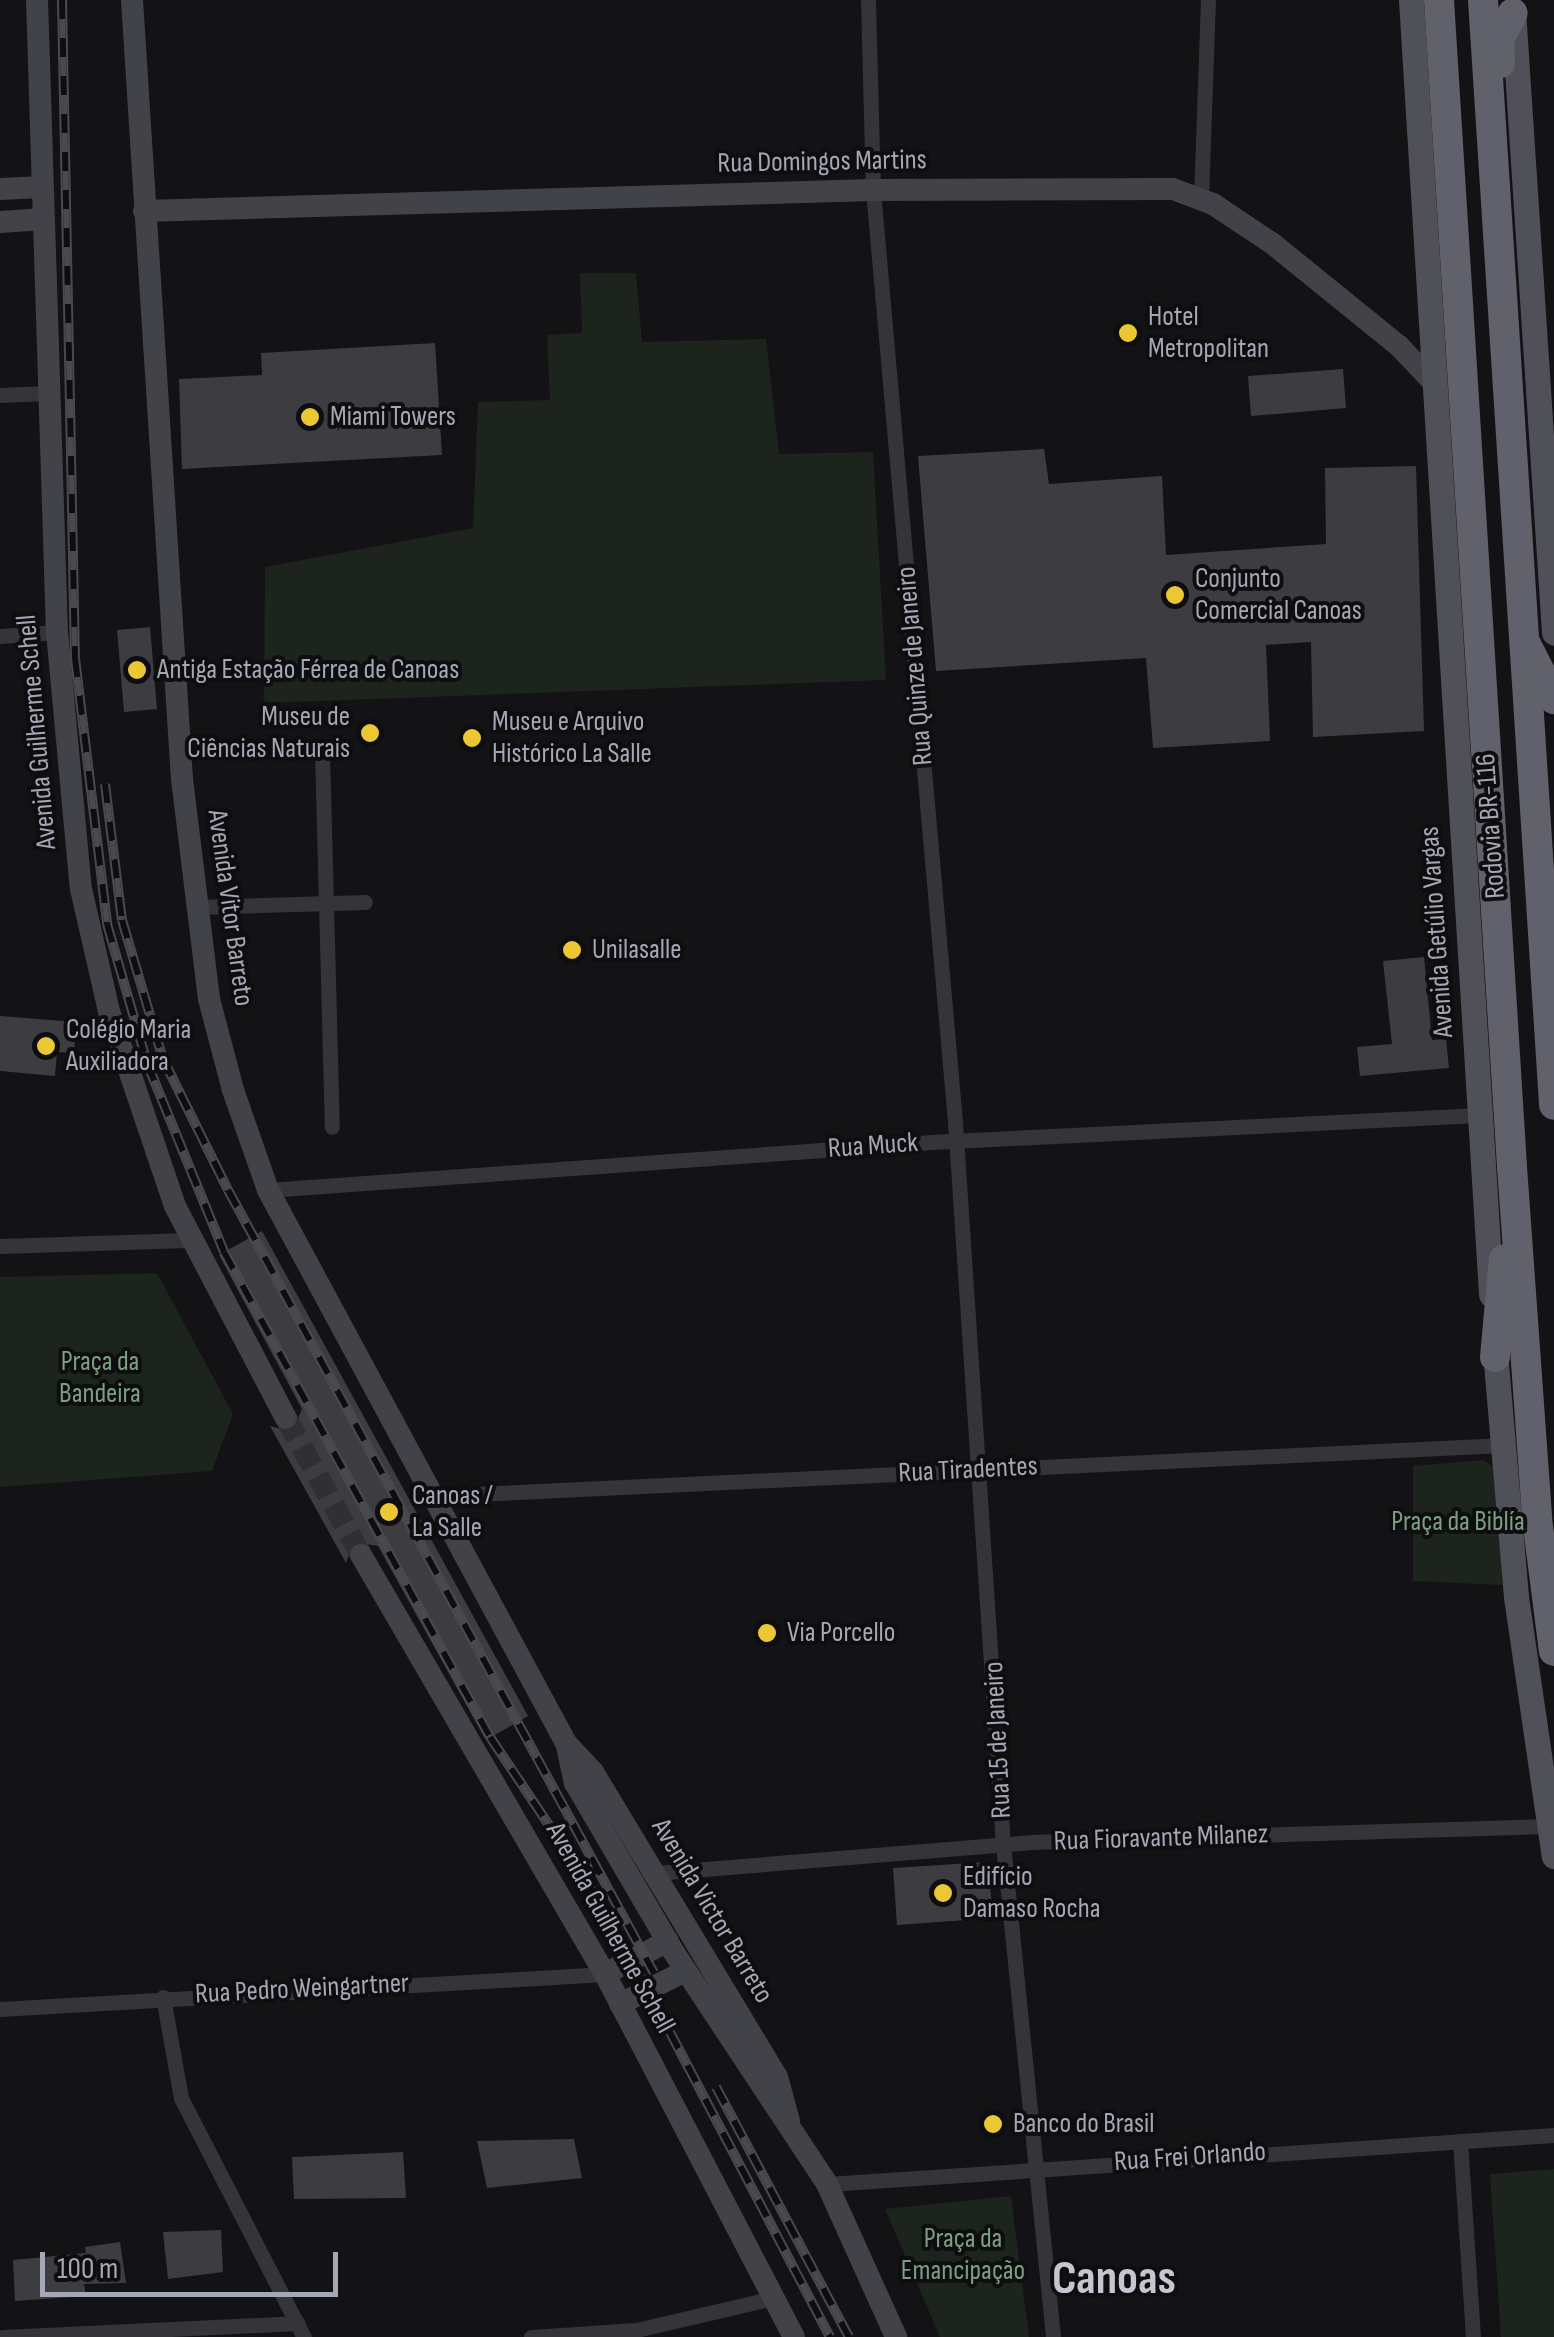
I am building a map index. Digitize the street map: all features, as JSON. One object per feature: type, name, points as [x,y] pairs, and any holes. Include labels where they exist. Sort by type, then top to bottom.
[{"type":"highway","name":"Rodovia BR-116","points":[[1439,0],[1512,1167],[1537,1520],[1554,1652]]},
{"type":"highway","name":"Rodovia BR-116","points":[[1483,0],[1520,632],[1554,1105]]},
{"type":"highway","points":[[1494,184],[1503,152],[1499,40],[1513,6]]},
{"type":"highway","points":[[1520,632],[1554,699]]},
{"type":"highway","points":[[1495,1356],[1512,1167]]},
{"type":"main road","name":"Avenida Guilherme Schell","points":[[37,0],[58,632],[81,889],[114,1026],[188,1240],[286,1418]]},
{"type":"main road","name":"Avenida Vitor Barreto","points":[[132,0],[196,907],[209,999],[268,1190],[566,1743]]},
{"type":"main road","name":"Avenida Getúlio Vargas","points":[[1412,0],[1495,1356],[1554,1856]]},
{"type":"main road","points":[[1513,6],[1554,632]]},
{"type":"main road","points":[[0,189],[42,186]]},
{"type":"main road","name":"Rua Domingos Martins","points":[[144,211],[1148,186],[1201,199],[1303,268],[1434,383]]},
{"type":"main road","points":[[0,222],[44,219]]},
{"type":"main road","name":"Avenida Guilherme Schell","points":[[362,1555],[605,1974],[794,2337]]},
{"type":"main road","points":[[566,1743],[576,1783],[668,1941],[757,2087],[789,2121],[827,2184],[896,2337]]},
{"type":"main road","name":"Avenida Victor Barreto","points":[[566,1743],[593,1772],[776,2076],[789,2121]]},
{"type":"main road","points":[[605,1974],[668,1941]]},
{"type":"main road","points":[[620,2004],[686,1971]]},
{"type":"street","points":[[868,0],[873,190]]},
{"type":"street","points":[[1201,199],[1208,0]]},
{"type":"street","name":"Rua Quinze de Janeiro","points":[[873,190],[955,1141]]},
{"type":"street","points":[[0,395],[48,393]]},
{"type":"street","points":[[0,636],[58,632]]},
{"type":"street","points":[[322,752],[323,904],[332,1127]]},
{"type":"street","points":[[196,907],[364,902]]},
{"type":"street","name":"Rua Muck","points":[[268,1190],[955,1141],[1479,1115]]},
{"type":"street","name":"Rua 15 de Janeiro","points":[[955,1141],[1003,1844],[1032,2167],[1053,2337]]},
{"type":"street","points":[[0,1246],[188,1240]]},
{"type":"street","name":"Rua Tiradentes","points":[[434,1496],[1503,1445]]},
{"type":"street","name":"Rua Fioravante Milanez","points":[[656,1873],[1003,1844],[1548,1826]]},
{"type":"street","name":"Rua Pedro Weingartner","points":[[0,2008],[605,1974]]},
{"type":"street","points":[[2,2337],[301,2330],[181,2098],[164,1997]]},
{"type":"street","name":"Rua Frei Orlando","points":[[827,2184],[1554,2134]]},
{"type":"street","points":[[1460,2141],[1473,2337]]},
{"type":"street","points":[[531,2337],[636,2330],[774,2298]]},
{"type":"green space","points":[[580,273],[636,273],[642,342],[766,339],[779,454],[873,452],[886,680],[264,703],[265,567],[473,528],[478,402],[550,400],[547,335],[582,333]]},
{"type":"green space","name":"Praça da Bandeira","points":[[157,1273],[233,1414],[212,1471],[0,1487],[0,1277]]},
{"type":"green space","name":"Praça da Biblía","points":[[1483,1460],[1494,1467],[1500,1504],[1502,1585],[1413,1581],[1413,1466]]},
{"type":"green space","points":[[1554,2169],[1554,2337],[1501,2337],[1490,2174]]},
{"type":"green space","name":"Praça da Emancipação","points":[[1011,2196],[1029,2337],[940,2337],[885,2209]]},
{"type":"building","name":"Miami Towers","points":[[435,343],[442,455],[182,469],[179,379],[262,375],[261,353]]},
{"type":"building","points":[[1343,369],[1346,408],[1251,416],[1248,376]]},
{"type":"building","name":"Conjunto Comercial Canoas","points":[[1044,449],[1049,484],[1162,476],[1166,555],[1326,544],[1325,468],[1416,466],[1424,731],[1313,737],[1311,642],[1266,645],[1270,741],[1153,748],[1146,658],[936,671],[918,456]]},
{"type":"building","name":"Antiga Estação Férrea de Canoas","points":[[150,627],[157,709],[124,712],[117,630]]},
{"type":"building","points":[[1424,957],[1432,1040],[1446,1039],[1449,1068],[1360,1076],[1357,1047],[1392,1044],[1383,961]]},
{"type":"building","points":[[0,1016],[76,1022],[74,1053],[57,1052],[55,1076],[0,1071]]},
{"type":"building","points":[[262,1231],[528,1716],[486,1740],[378,1546],[354,1542],[346,1563],[270,1426],[292,1432],[302,1409],[219,1255]]},
{"type":"building","name":"Edifício Damaso Rocha","points":[[988,1862],[993,1918],[897,1925],[893,1868]]},
{"type":"building","points":[[574,2139],[582,2178],[487,2188],[477,2141]]},
{"type":"building","points":[[403,2152],[406,2198],[294,2199],[292,2157]]},
{"type":"building","points":[[221,2230],[223,2272],[168,2279],[163,2232]]},
{"type":"building","points":[[120,2242],[126,2283],[84,2284],[86,2296],[15,2301],[13,2260],[86,2253],[85,2247]]},
{"type":"tunnel","points":[[286,1418],[361,1555]]},
{"type":"railway","points":[[62,0],[75,658],[107,924],[147,1063],[224,1252],[490,1737],[585,1879],[652,1998],[830,2337]]},
{"type":"railway","points":[[105,784],[122,920],[163,1059],[228,1190],[654,1973]]},
{"type":"railway","points":[[716,2087],[849,2337]]},
{"type":"place","name":"Hotel Metropolitan","points":[[1128,333]]},
{"type":"place","name":"Miami Towers","points":[[310,417]]},
{"type":"place","name":"Conjunto Comercial Canoas","points":[[1175,595]]},
{"type":"place","name":"Antiga Estação Férrea de Canoas","points":[[137,670]]},
{"type":"place","name":"Museu de Ciências Naturais","points":[[370,733]]},
{"type":"place","name":"Museu e Arquivo Histórico La Salle","points":[[472,738]]},
{"type":"place","name":"Unilasalle","points":[[572,950]]},
{"type":"place","name":"Colégio Maria Auxiliadora","points":[[46,1046]]},
{"type":"place","name":"Canoas / La Salle","points":[[389,1512]]},
{"type":"place","name":"Via Porcello","points":[[767,1633]]},
{"type":"place","name":"Edifício Damaso Rocha","points":[[943,1893]]},
{"type":"place","name":"Banco do Brasil","points":[[993,2124]]},
{"type":"district","name":"Canoas","points":[[1114,2279]]}]
